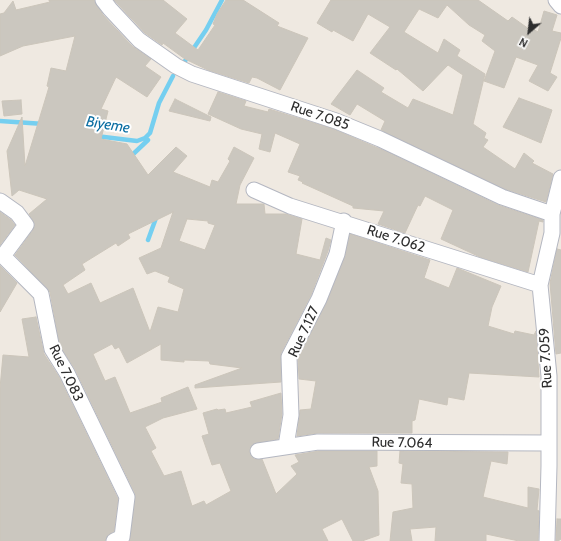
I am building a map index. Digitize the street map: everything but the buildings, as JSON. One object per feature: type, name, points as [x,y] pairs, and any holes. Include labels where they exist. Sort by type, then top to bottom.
[{"type":"street","name":"Rue 7.085","points":[[104,0],[110,9],[139,40],[176,66],[192,74],[336,121],[380,139],[502,197],[552,214]]},
{"type":"street","points":[[556,0],[561,6]]},
{"type":"street","name":"Rue 7.059","points":[[547,541],[555,466],[548,443],[549,376],[540,285],[556,234],[552,214],[561,178]]},
{"type":"street","name":"Rue 7.062","points":[[254,190],[290,206],[344,221],[540,285]]},
{"type":"street","name":"Rue 7.083","points":[[0,201],[17,213],[26,225],[3,256],[40,294],[52,349],[67,373],[127,497],[122,537],[114,541]]},
{"type":"street","name":"Rue 7.127","points":[[286,446],[290,415],[289,358],[319,298],[334,262],[344,221]]},
{"type":"street","name":"Rue 7.064","points":[[258,451],[318,442],[548,443]]},
{"type":"waterway","name":"Biyeme","points":[[185,61],[206,30],[222,0]]},
{"type":"waterway","name":"Biyeme","points":[[96,136],[137,141],[145,138],[150,133],[159,103],[173,76]]},
{"type":"waterway","name":"Biyeme","points":[[0,121],[44,124]]},
{"type":"waterway","points":[[129,158],[148,140]]},
{"type":"waterway","points":[[148,240],[156,218],[155,216]]}]
